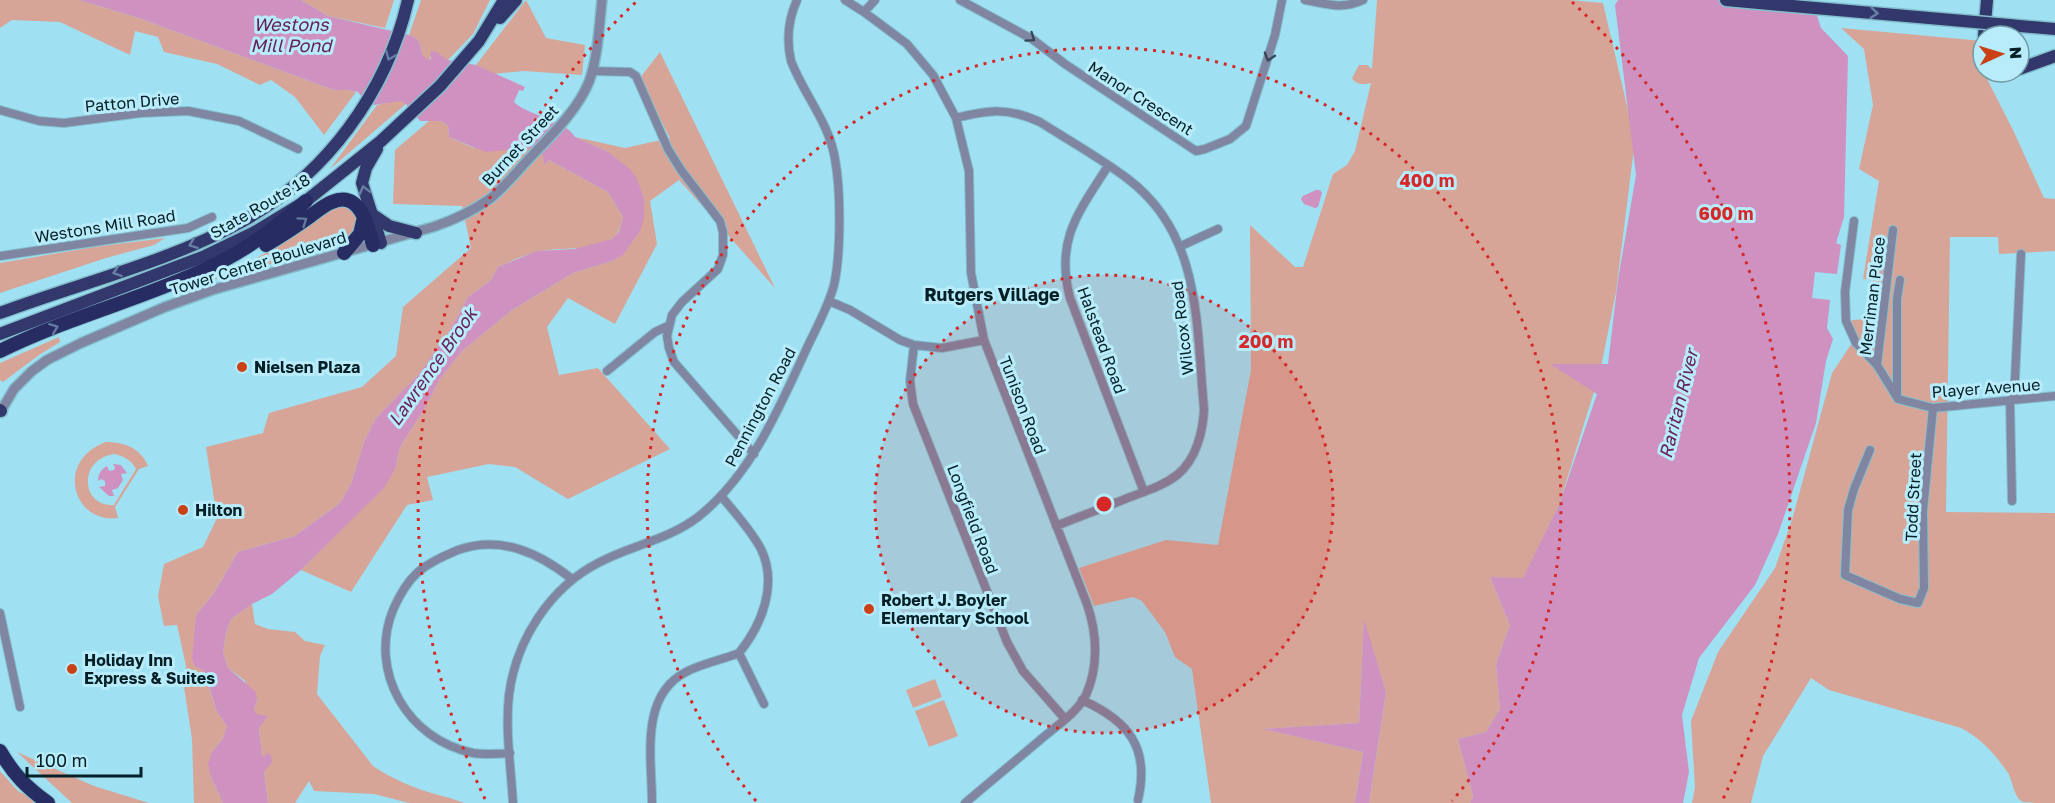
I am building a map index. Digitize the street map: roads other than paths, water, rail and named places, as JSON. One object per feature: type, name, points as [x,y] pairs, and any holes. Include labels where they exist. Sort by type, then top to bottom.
[{"type":"highway","name":"State Route 18","points":[[0,312],[208,238],[268,205],[309,172],[354,121],[385,68],[408,0]]},
{"type":"highway","name":"State Route 18","points":[[0,334],[205,256],[253,232],[306,201],[381,141],[445,81],[479,41],[504,0]]},
{"type":"highway","points":[[479,41],[516,0]]},
{"type":"highway","points":[[1726,0],[2055,29]]},
{"type":"highway","points":[[1985,24],[1987,0]]},
{"type":"highway","points":[[2031,65],[2055,57]]},
{"type":"highway","points":[[377,244],[362,180],[381,141]]},
{"type":"highway","points":[[214,266],[271,231],[306,201]]},
{"type":"highway","points":[[0,351],[264,246],[334,201],[352,202],[369,216],[390,226],[416,233]]},
{"type":"highway","points":[[344,253],[362,231],[369,216]]},
{"type":"highway","points":[[0,752],[12,772],[48,803]]},
{"type":"street","name":"Burnet Street","points":[[377,244],[456,218],[484,202],[499,190],[561,124],[578,102],[592,71],[602,0]]},
{"type":"street","name":"Pennington Road","points":[[513,803],[509,696],[518,658],[525,639],[538,617],[551,599],[572,579],[596,563],[682,528],[722,497],[754,454],[829,301],[837,267],[838,177],[831,138],[796,74],[789,54],[788,31],[791,14],[797,0]]},
{"type":"street","name":"Tunison Road","points":[[845,0],[907,44],[922,60],[956,118],[969,171],[971,273],[984,340],[1087,604],[1093,626],[1095,660],[1089,685],[1082,700],[1065,719],[965,803]]},
{"type":"street","points":[[864,12],[875,0]]},
{"type":"street","name":"Manor Crescent","points":[[960,0],[1032,39],[1065,64],[1197,151],[1230,139],[1246,126],[1275,35],[1282,0]]},
{"type":"street","points":[[1305,0],[1341,6],[1348,6],[1362,0]]},
{"type":"street","points":[[592,71],[630,72],[636,76],[668,149],[720,221],[724,249],[718,269],[682,302],[672,315],[667,336],[675,362],[754,454]]},
{"type":"street","name":"Patton Drive","points":[[0,110],[39,121],[64,123],[141,113],[188,111],[239,121],[298,149]]},
{"type":"street","name":"Wilcox Road","points":[[956,118],[993,110],[1015,112],[1040,122],[1128,179],[1164,218],[1181,246],[1193,291],[1204,409],[1203,428],[1188,462],[1177,475],[1144,492],[1056,526]]},
{"type":"street","name":"Halstead Road","points":[[1108,166],[1077,215],[1070,231],[1065,265],[1066,283],[1144,492]]},
{"type":"street","name":"Westons Mill Road","points":[[0,256],[188,228],[212,217]]},
{"type":"street","points":[[1854,221],[1845,292],[1846,321],[1856,343],[1877,365],[1898,399]]},
{"type":"street","points":[[1181,246],[1218,229]]},
{"type":"street","name":"Merriman Place","points":[[1877,365],[1893,230]]},
{"type":"street","name":"Tower Center Boulevard","points":[[0,411],[4,395],[47,360],[156,310],[198,294],[377,244]]},
{"type":"street","points":[[2012,501],[2012,400],[2021,254]]},
{"type":"street","points":[[1898,399],[1897,299],[1900,280]]},
{"type":"street","points":[[829,301],[850,310],[900,340],[914,345],[942,348],[984,340]]},
{"type":"street","points":[[607,371],[655,332],[668,326]]},
{"type":"street","name":"Longfield Road","points":[[914,345],[910,381],[913,404],[1007,642],[1023,670],[1065,719]]},
{"type":"street","name":"Player Avenue","points":[[1898,399],[1932,408],[2055,396]]},
{"type":"street","name":"Todd Street","points":[[1870,450],[1848,510],[1845,576],[1900,599],[1918,603],[1924,588],[1923,512],[1932,408]]},
{"type":"street","points":[[652,803],[651,723],[656,704],[673,681],[684,673],[739,653],[762,614],[766,601],[768,574],[766,561],[757,542],[722,497]]},
{"type":"street","points":[[510,753],[491,755],[457,748],[429,734],[417,725],[396,694],[388,676],[385,640],[389,621],[397,600],[417,572],[432,562],[464,548],[491,544],[521,549],[548,561],[572,579]]},
{"type":"street","points":[[0,613],[20,706]]},
{"type":"street","points":[[739,653],[764,704]]},
{"type":"street","points":[[1082,700],[1130,732],[1142,766],[1143,780],[1138,800]]},
{"type":"water","points":[[79,0],[301,0],[328,16],[412,36],[421,45],[422,55],[429,60],[431,59],[430,52],[435,51],[448,60],[476,65],[525,87],[523,91],[519,90],[514,102],[527,111],[563,126],[575,137],[608,152],[631,170],[644,199],[644,218],[640,231],[623,255],[612,261],[573,273],[512,310],[462,351],[440,379],[403,442],[398,453],[396,467],[384,488],[301,570],[272,594],[252,604],[231,619],[223,652],[228,668],[256,692],[257,700],[254,710],[257,714],[268,716],[259,728],[262,756],[264,757],[266,753],[271,755],[272,762],[264,772],[268,803],[223,803],[211,777],[208,763],[212,752],[222,740],[227,726],[216,710],[205,672],[194,665],[192,659],[196,615],[214,593],[238,552],[295,536],[340,503],[351,484],[364,442],[376,418],[419,374],[450,330],[468,297],[491,280],[498,267],[537,251],[574,249],[612,239],[619,232],[623,217],[608,192],[549,160],[544,165],[543,155],[531,148],[485,152],[449,137],[448,126],[441,121],[420,121],[401,101],[373,105],[366,102],[358,92],[334,90],[136,17]]},
{"type":"water","name":"Raritan River","points":[[1618,0],[1812,0],[1821,28],[1848,56],[1844,217],[1836,243],[1841,245],[1837,274],[1815,272],[1812,298],[1830,300],[1827,328],[1833,339],[1826,361],[1816,423],[1778,534],[1755,585],[1699,658],[1682,715],[1689,772],[1683,803],[1470,803],[1473,796],[1458,739],[1486,732],[1500,709],[1496,664],[1510,625],[1490,577],[1523,578],[1559,505],[1597,394],[1550,364],[1608,364],[1618,280],[1636,175],[1615,5]]},
{"type":"water","points":[[1316,190],[1322,193],[1318,207],[1304,204],[1301,199],[1303,196]]},
{"type":"water","points":[[113,464],[121,465],[127,473],[121,474],[123,480],[118,488],[112,490],[114,496],[109,496],[99,487],[105,486],[105,481],[101,479],[98,481],[98,478],[107,466],[109,471],[114,470]]},
{"type":"water","points":[[1364,619],[1386,692],[1369,803],[1355,803],[1363,752],[1263,729],[1359,723]]},
{"type":"place","name":"Nielsen Plaza","points":[[242,367]]},
{"type":"place","name":"Hilton","points":[[183,510]]},
{"type":"place","name":"Robert J. Boyler Elementary School","points":[[869,609]]},
{"type":"place","name":"Holiday Inn Express & Suites","points":[[72,669]]},
{"type":"district","name":"Rutgers Village","points":[[992,295]]},
{"type":"water label","name":"Westons Mill Pond","points":[[291,36]]},
{"type":"water label","name":"Lawrence Brook","points":[[433,367]]}]
